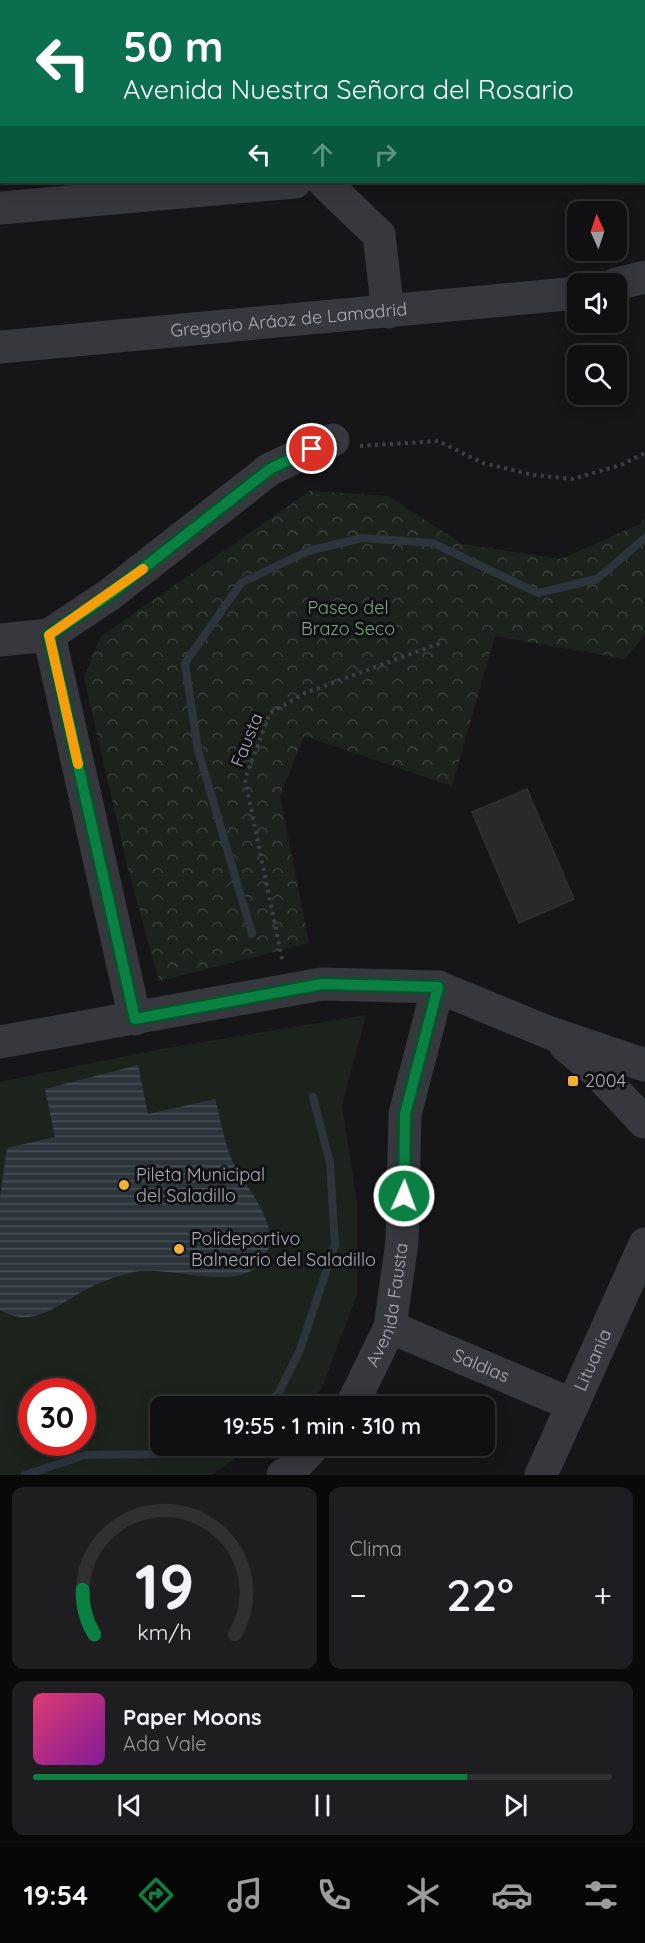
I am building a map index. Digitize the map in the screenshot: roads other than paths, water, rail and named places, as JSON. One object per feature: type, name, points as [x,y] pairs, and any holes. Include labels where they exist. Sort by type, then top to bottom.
[{"type":"street","points":[[0,208],[71,192],[273,183]]},
{"type":"street","points":[[325,183],[379,235],[388,312]]},
{"type":"street","points":[[627,281],[645,277]]},
{"type":"street","name":"Gregorio Aráoz de Lamadrid","points":[[0,347],[567,294]]},
{"type":"street","points":[[0,640],[49,635],[109,595],[270,469],[333,440]]},
{"type":"street","points":[[49,635],[135,1019]]},
{"type":"street","points":[[0,1042],[322,984],[438,987],[550,1033],[645,1065]]},
{"type":"street","name":"Avenida Fausta","points":[[356,1396],[390,1327],[402,1242],[405,1114],[438,987]]},
{"type":"street","points":[[550,1033],[598,1073],[645,1122]]},
{"type":"street","name":"Lituania","points":[[541,1475],[645,1244]]},
{"type":"street","name":"Saldias","points":[[390,1327],[573,1405]]},
{"type":"street","points":[[283,1475],[304,1456]]},
{"type":"waterway","points":[[252,934],[198,750],[185,663],[241,583],[308,551],[362,538],[433,543],[538,593],[597,579],[645,538]]},
{"type":"waterway","points":[[276,1396],[300,1350],[335,1245],[330,1163],[313,1097]]},
{"type":"waterway","points":[[25,1475],[85,1455],[150,1454]]},
{"type":"place","name":"2004","points":[[573,1081]]},
{"type":"place","name":"Pileta Municipal del Saladillo","points":[[124,1185]]},
{"type":"place","name":"Polideportivo Balneario del Saladillo","points":[[179,1249]]},
{"type":"park label","name":"Paseo del Brazo Seco","points":[[348,618]]}]
